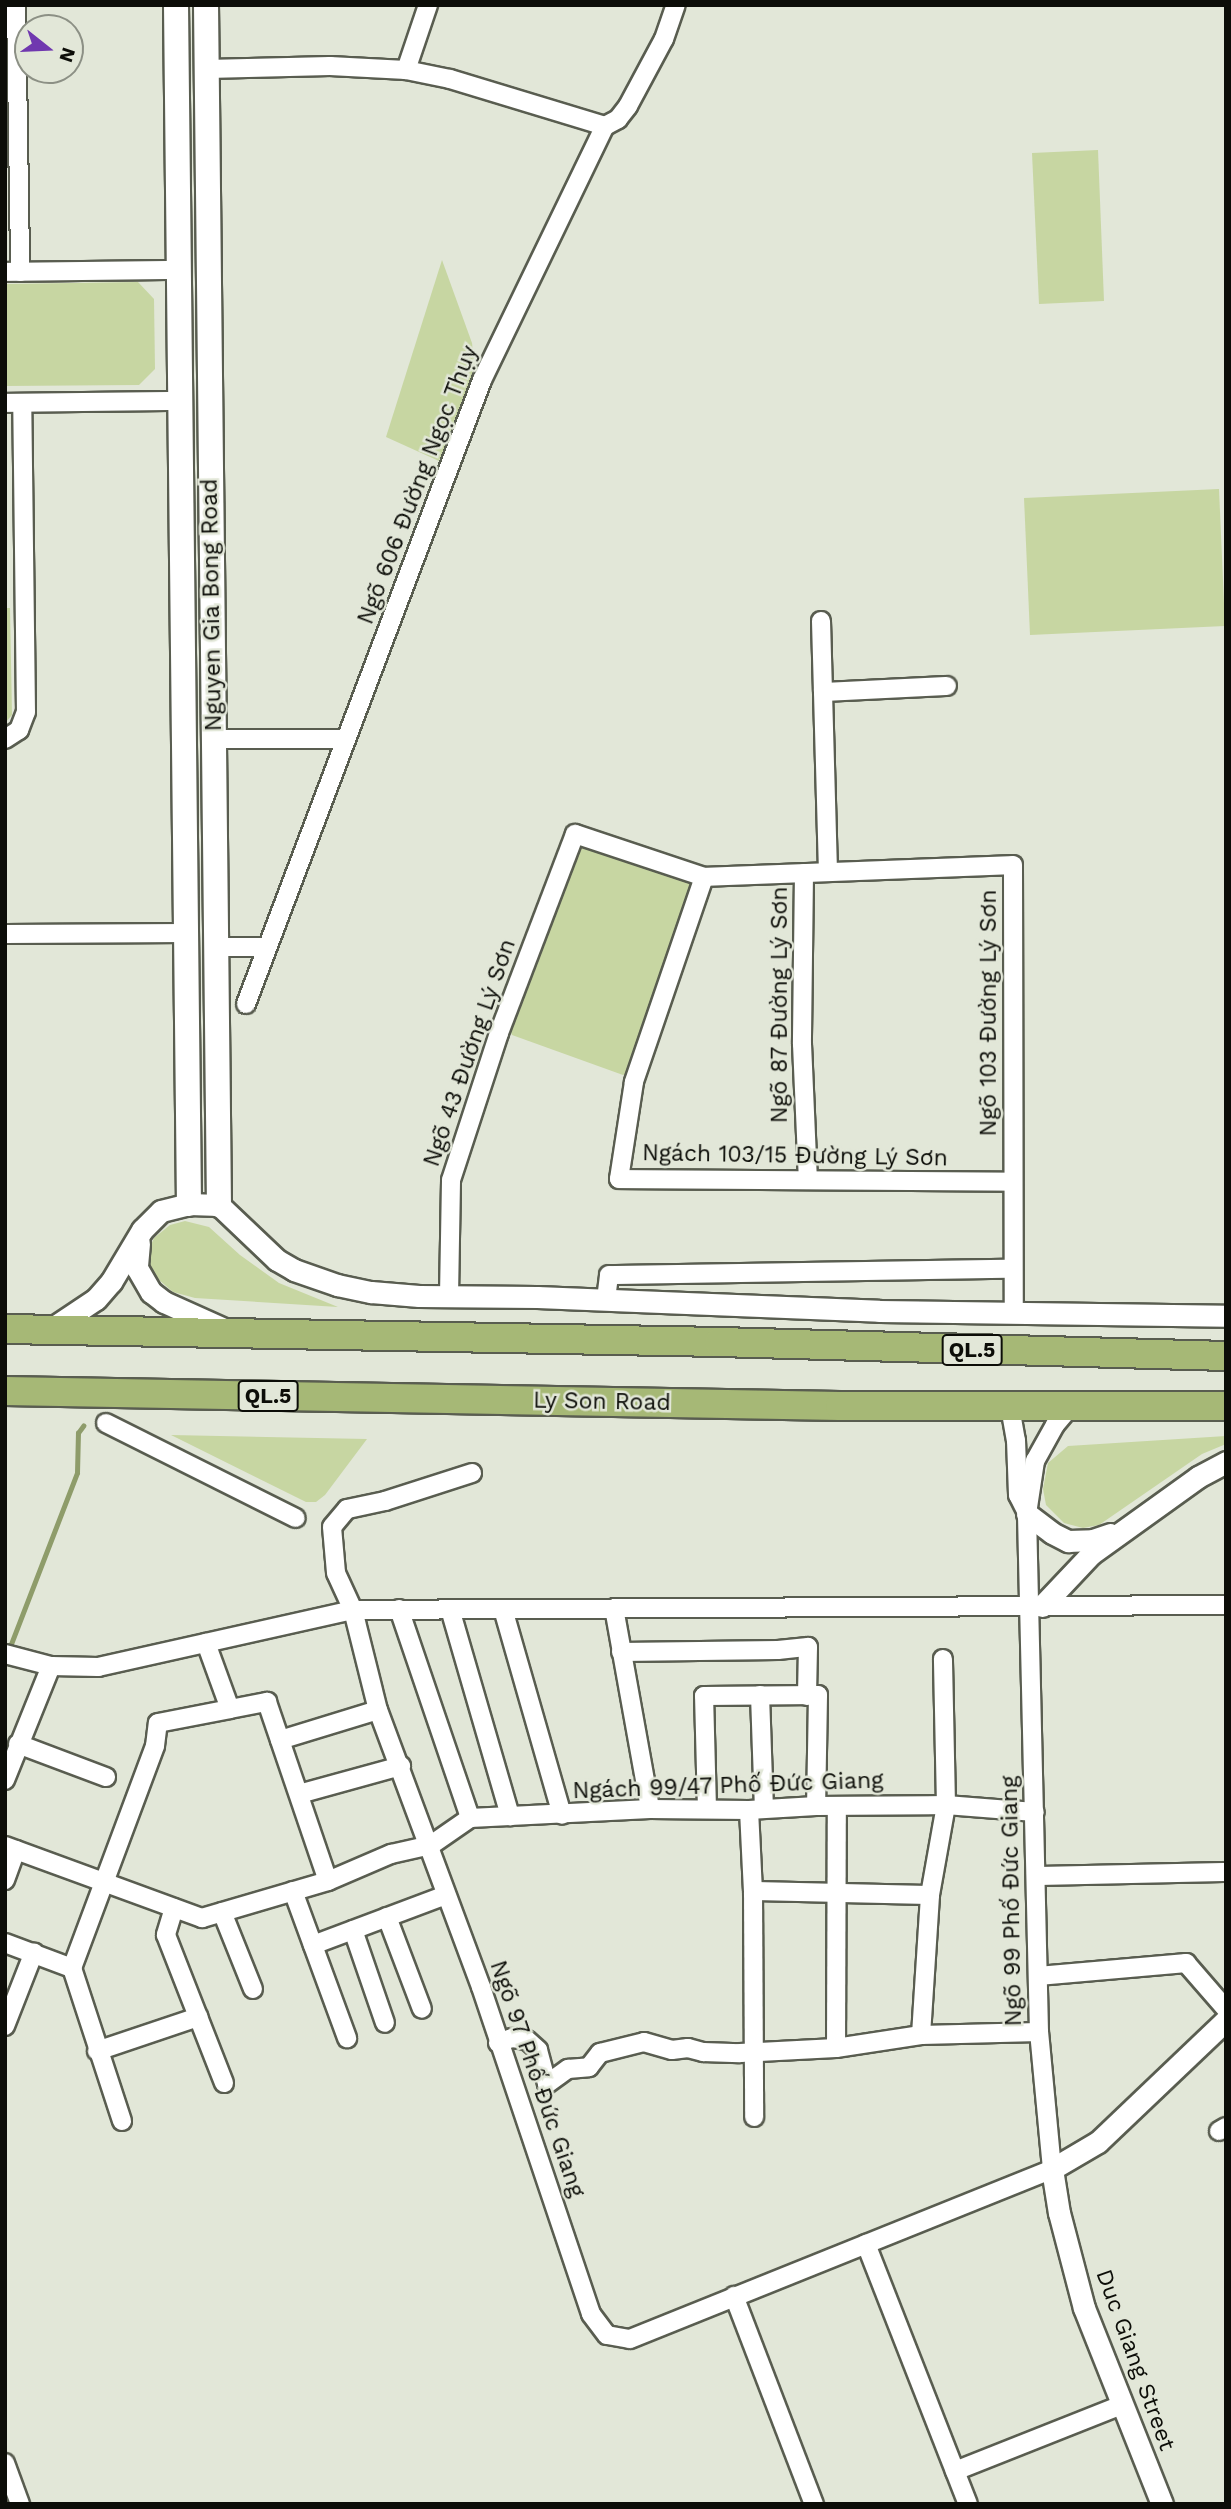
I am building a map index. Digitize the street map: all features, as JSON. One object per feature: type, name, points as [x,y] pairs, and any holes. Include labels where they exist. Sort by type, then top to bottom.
[{"type":"highway","name":"QL.5","points":[[5,1329],[1226,1356]]},
{"type":"highway","points":[[1195,1355],[1226,1350]]},
{"type":"highway","name":"Ly Son Road","points":[[5,1391],[1217,1409]]},
{"type":"main road","name":"Nguyen Gia Bong Road","points":[[176,5],[189,1204]]},
{"type":"main road","name":"Nguyen Gia Bong Road","points":[[206,5],[219,1205]]},
{"type":"main road","points":[[179,270],[209,270]]},
{"type":"main road","points":[[180,401],[210,401]]},
{"type":"main road","points":[[186,933],[216,947]]},
{"type":"street","points":[[16,5],[13,272],[179,270]]},
{"type":"street","points":[[406,70],[428,5]]},
{"type":"street","name":"Ngõ 606 Đường Ngọc Thụy","points":[[246,1004],[479,387],[605,126],[618,119],[633,98],[664,39],[676,5]]},
{"type":"street","points":[[206,69],[330,66],[406,70],[450,79],[605,126]]},
{"type":"street","points":[[5,739],[19,730],[26,712],[14,403],[180,401]]},
{"type":"street","points":[[821,621],[828,872]]},
{"type":"street","points":[[823,692],[947,686]]},
{"type":"street","points":[[214,739],[346,739]]},
{"type":"street","name":"Ngõ 103 Đường Lý Sơn","points":[[575,834],[704,877],[1013,865],[1014,1311]]},
{"type":"street","name":"Ngõ 43 Đường Lý Sơn","points":[[449,1296],[451,1180],[499,1033],[575,834]]},
{"type":"street","name":"Ngõ 87 Đường Lý Sơn","points":[[804,873],[802,1044],[808,1179]]},
{"type":"street","name":"Ngách 103/15 Đường Lý Sơn","points":[[704,877],[635,1082],[619,1180],[1013,1182]]},
{"type":"street","points":[[5,934],[186,933]]},
{"type":"street","points":[[216,947],[267,947]]},
{"type":"street","points":[[51,1329],[96,1298],[111,1282],[142,1230],[162,1211],[189,1204],[219,1205],[276,1260],[294,1270],[337,1285],[371,1292],[879,1311],[1226,1316]]},
{"type":"street","points":[[142,1230],[137,1268],[151,1292],[164,1302],[232,1332]]},
{"type":"street","points":[[606,1300],[609,1275],[1013,1269]]},
{"type":"street","points":[[1010,1407],[1016,1440],[1018,1495],[1027,1514],[1060,1538],[1077,1542],[1106,1536],[1158,1507]]},
{"type":"street","points":[[1027,1514],[1035,1461],[1055,1425],[1070,1407]]},
{"type":"street","points":[[106,1423],[296,1518]]},
{"type":"street","points":[[1036,1606],[1091,1554],[1198,1477],[1226,1462]]},
{"type":"street","name":"Ngõ 97 Phố Đức Giang","points":[[472,1472],[385,1501],[347,1509],[332,1527],[336,1573],[353,1610],[378,1710],[431,1845],[592,2314],[607,2336],[630,2339],[1052,2169]]},
{"type":"street","name":"Ngõ 99 Phố Đức Giang","points":[[1027,1514],[1036,1606],[1031,1630],[1039,2032],[1052,2169]]},
{"type":"street","points":[[5,1654],[51,1666],[98,1667],[353,1610],[1226,1605]]},
{"type":"street","points":[[614,1608],[650,1809]]},
{"type":"street","points":[[5,1880],[11,1848],[202,1918],[328,1881],[391,1854],[431,1845],[470,1818],[399,1609]]},
{"type":"street","points":[[450,1609],[510,1816]]},
{"type":"street","points":[[503,1609],[562,1815]]},
{"type":"street","points":[[206,1643],[230,1709]]},
{"type":"street","points":[[621,1652],[778,1650],[808,1647],[816,1806]]},
{"type":"street","points":[[921,2035],[930,1895],[946,1805],[943,1659]]},
{"type":"street","points":[[5,1780],[51,1666]]},
{"type":"street","points":[[754,2117],[753,1891],[760,1695]]},
{"type":"street","points":[[707,1809],[704,1696],[812,1695]]},
{"type":"street","points":[[122,2121],[72,1968],[155,1746],[158,1723],[267,1702],[328,1881]]},
{"type":"street","points":[[280,1740],[378,1710]]},
{"type":"street","points":[[18,1744],[106,1777]]},
{"type":"street","points":[[299,1794],[401,1766]]},
{"type":"street","name":"Ngách 99/47 Phố Đức Giang","points":[[470,1818],[650,1809],[757,1810],[816,1806],[946,1805],[1035,1812]]},
{"type":"street","points":[[836,2048],[837,1807]]},
{"type":"street","points":[[1036,1876],[1226,1872]]},
{"type":"street","points":[[293,1891],[346,2038]]},
{"type":"street","points":[[753,1891],[930,1895]]},
{"type":"street","points":[[313,1945],[446,1895]]},
{"type":"street","points":[[174,1908],[166,1935],[224,2083]]},
{"type":"street","points":[[222,1912],[253,1990]]},
{"type":"street","points":[[387,1917],[422,2009]]},
{"type":"street","points":[[353,1930],[385,2023]]},
{"type":"street","points":[[5,1943],[72,1968]]},
{"type":"street","points":[[5,2026],[34,1952]]},
{"type":"street","points":[[1038,1976],[1186,1963],[1226,2009]]},
{"type":"street","points":[[97,2051],[198,2017]]},
{"type":"street","points":[[1052,2169],[1098,2142],[1226,2020]]},
{"type":"street","points":[[498,2043],[512,2038],[527,2040],[538,2050],[547,2084],[568,2068],[589,2067],[600,2053],[644,2042],[672,2050],[688,2048],[702,2052],[753,2052],[836,2048],[921,2035],[1039,2032]]},
{"type":"street","name":"Duc Giang Street","points":[[1052,2169],[1059,2213],[1084,2308],[1160,2503]]},
{"type":"street","points":[[866,2244],[968,2504]]},
{"type":"street","points":[[734,2296],[814,2504]]},
{"type":"street","points":[[955,2471],[1122,2405]]},
{"type":"street","points":[[5,2463],[20,2504]]},
{"type":"green space","points":[[1098,150],[1104,301],[1039,304],[1032,153]]},
{"type":"green space","points":[[442,260],[472,343],[475,370],[439,461],[386,437]]},
{"type":"green space","points":[[138,282],[154,299],[155,369],[139,385],[5,386],[5,284]]},
{"type":"green space","points":[[1219,489],[1225,626],[1030,635],[1024,498]]},
{"type":"green space","points":[[5,608],[10,608],[12,715],[5,723]]},
{"type":"green space","points":[[588,845],[689,882],[695,895],[636,1070],[623,1075],[512,1035],[508,1024],[569,853]]},
{"type":"green space","points":[[185,1221],[209,1227],[240,1255],[279,1283],[338,1307],[195,1298],[173,1292],[151,1273],[147,1254],[154,1238],[170,1225]]},
{"type":"green space","points":[[171,1435],[367,1439],[325,1495],[316,1502],[306,1502]]},
{"type":"green space","points":[[1226,1436],[1226,1444],[1202,1454],[1099,1525],[1083,1528],[1064,1523],[1046,1505],[1043,1489],[1048,1463],[1068,1446]]},
{"type":"waterway","points":[[11,1644],[77,1473],[78,1433],[83,1426]]}]
